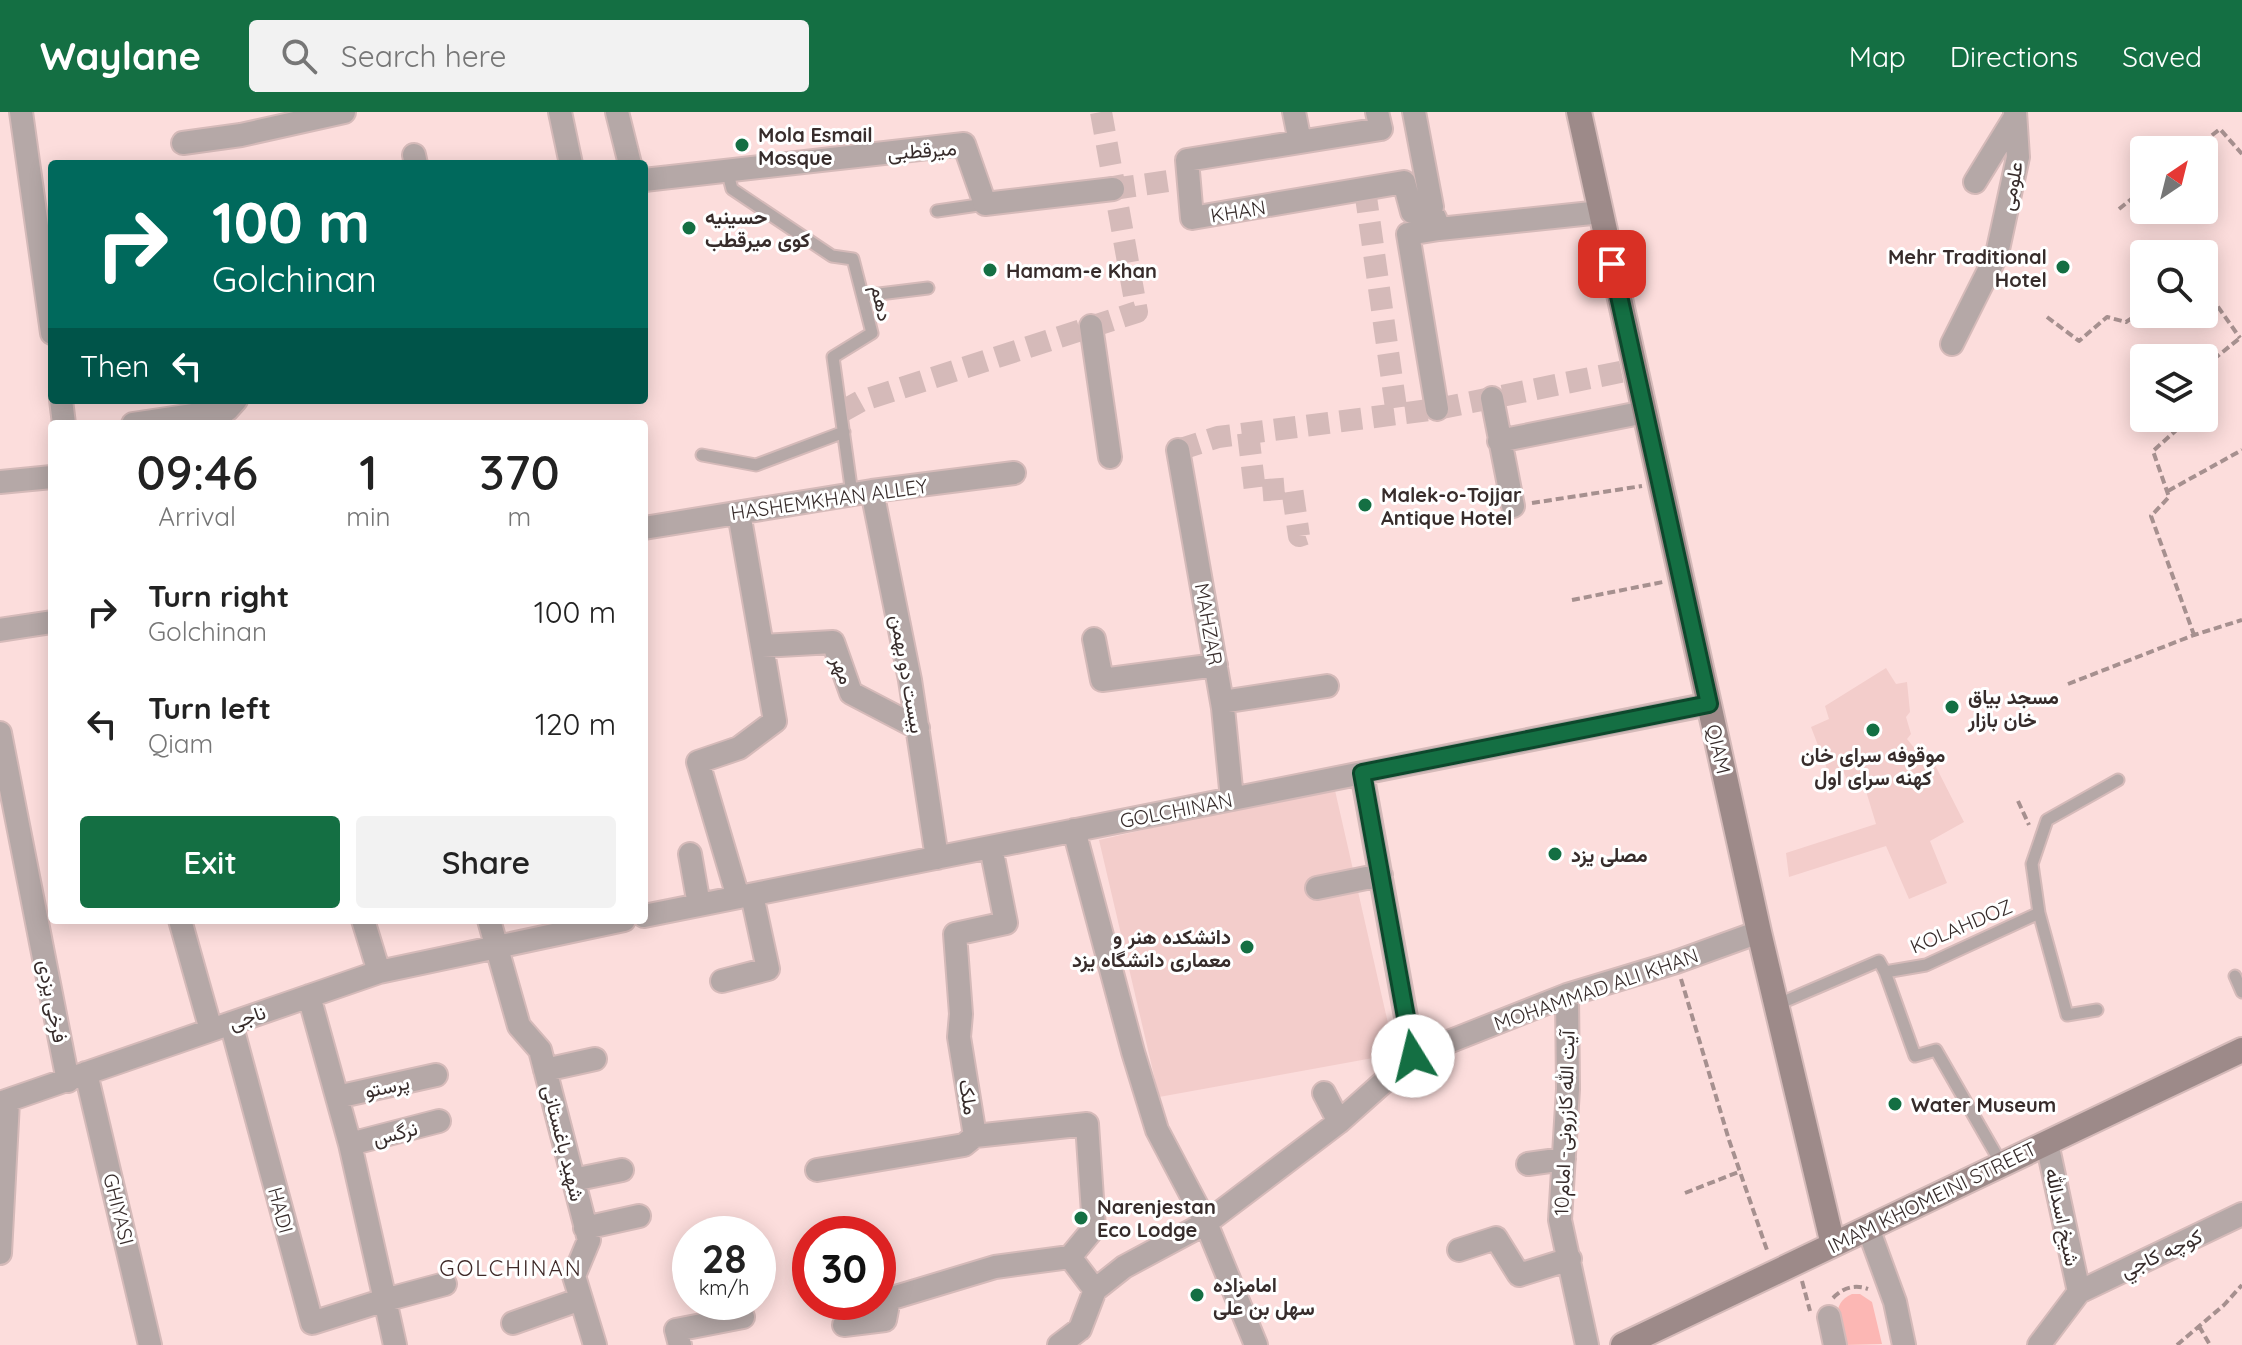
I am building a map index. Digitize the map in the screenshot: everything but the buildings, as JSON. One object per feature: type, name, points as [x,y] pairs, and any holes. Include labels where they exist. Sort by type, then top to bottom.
[{"type":"main road","name":"QIAM","points":[[1579,112],[1759,932],[1833,1245]]},
{"type":"main road","name":"IMAM KHOMEINI STREET","points":[[1623,1345],[2242,1050]]},
{"type":"street","points":[[4,112],[21,112],[48,281]]},
{"type":"street","points":[[183,143],[241,135],[344,112]]},
{"type":"street","points":[[560,112],[570,160]]},
{"type":"street","points":[[617,112],[629,160]]},
{"type":"street","points":[[1294,112],[1300,142]]},
{"type":"street","name":"KHAN","points":[[1377,112],[1381,129],[1187,160],[1192,218],[1404,182],[1412,212],[1432,207]]},
{"type":"street","points":[[1414,112],[1439,229]]},
{"type":"street","points":[[1975,182],[2015,115]]},
{"type":"street","name":"علومی","points":[[1952,344],[1997,254],[2018,157],[2015,115]]},
{"type":"street","name":"میرقطبی","points":[[648,180],[964,144],[985,204]]},
{"type":"street","points":[[985,204],[1113,189]]},
{"type":"street","points":[[1437,409],[1408,234],[1601,212]]},
{"type":"street","points":[[1091,326],[1110,457]]},
{"type":"street","points":[[1492,398],[1513,506]]},
{"type":"street","points":[[160,420],[227,410],[232,404]]},
{"type":"street","points":[[1499,441],[1645,412]]},
{"type":"street","name":"MAHZAR","points":[[1178,450],[1222,702],[1232,799]]},
{"type":"street","name":"HASHEMKHAN ALLEY","points":[[648,527],[862,493],[1014,473]]},
{"type":"street","points":[[0,482],[48,477]]},
{"type":"street","name":"بیست دو بهمن","points":[[862,493],[918,728],[937,858]]},
{"type":"street","points":[[722,981],[768,969],[698,762],[739,748],[775,721],[739,513]]},
{"type":"street","points":[[0,630],[48,623]]},
{"type":"street","points":[[1094,639],[1102,680],[1216,665]]},
{"type":"street","name":"مهر","points":[[762,646],[833,642],[851,693],[918,728]]},
{"type":"street","points":[[1222,702],[1327,686]]},
{"type":"street","name":"GOLCHINAN","points":[[648,915],[1709,704]]},
{"type":"street","name":"فرخی یزدی","points":[[0,733],[77,1077]]},
{"type":"street","points":[[1362,773],[1413,1056]]},
{"type":"street","points":[[1074,830],[1157,1130],[1206,1223],[1256,1345]]},
{"type":"street","name":"ملک","points":[[991,847],[1006,923],[955,934],[961,1014],[959,1037],[975,1136],[1087,1124],[1094,1228],[1070,1257]]},
{"type":"street","points":[[690,854],[699,905]]},
{"type":"street","points":[[1317,888],[1381,875]]},
{"type":"street","points":[[182,924],[221,1026]]},
{"type":"street","points":[[364,924],[379,972]]},
{"type":"street","name":"شهید باغستانی","points":[[490,924],[519,1026],[540,1050],[589,1240],[574,1276],[595,1345]]},
{"type":"street","points":[[498,945],[604,924]]},
{"type":"street","name":"MOHAMMAD ALI KHAN","points":[[1095,1290],[1124,1267],[1206,1223],[1339,1122],[1413,1056],[1567,995],[1676,962],[1759,932]]},
{"type":"street","name":"ناجی","points":[[4,1103],[379,972],[498,945]]},
{"type":"street","name":"آیت الله کازرونی- امام10","points":[[1567,995],[1568,1089],[1560,1220],[1587,1345]]},
{"type":"street","points":[[309,996],[350,1144],[395,1345]]},
{"type":"street","name":"HADI","points":[[221,1026],[312,1323],[385,1300]]},
{"type":"street","points":[[545,1070],[595,1059]]},
{"type":"street","name":"پرستو","points":[[337,1097],[436,1075]]},
{"type":"street","name":"GHIYASI","points":[[77,1077],[148,1344]]},
{"type":"street","points":[[1324,1093],[1339,1122]]},
{"type":"street","points":[[0,1253],[4,1103]]},
{"type":"street","name":"نرگس","points":[[350,1144],[439,1121]]},
{"type":"street","points":[[817,1170],[964,1145],[975,1136]]},
{"type":"street","name":"شیخ اسدالله","points":[[2047,1143],[2079,1292]]},
{"type":"street","points":[[1528,1164],[1564,1159]]},
{"type":"street","points":[[573,1180],[622,1170]]},
{"type":"street","name":"کوچه کاجي","points":[[2079,1292],[2242,1214]]},
{"type":"street","points":[[585,1228],[639,1216]]},
{"type":"street","points":[[1868,1228],[1895,1302],[1904,1345]]},
{"type":"street","points":[[1459,1250],[1496,1238],[1519,1275],[1570,1259]]},
{"type":"street","points":[[844,1325],[885,1320],[889,1299],[995,1267],[1070,1257],[1095,1290],[1083,1337],[1059,1345]]},
{"type":"street","points":[[385,1300],[445,1284]]},
{"type":"street","points":[[2039,1345],[2079,1292]]},
{"type":"street","points":[[513,1323],[581,1299]]},
{"type":"street","points":[[1821,1317],[1835,1345]]},
{"type":"street","points":[[680,1345],[676,1330],[728,1320]]},
{"type":"lane","name":"دهم","points":[[727,170],[732,189],[832,256],[853,259],[872,333],[833,357],[844,432],[862,493]]},
{"type":"lane","points":[[937,211],[985,204]]},
{"type":"lane","points":[[863,296],[928,288]]},
{"type":"lane","points":[[702,455],[756,465],[844,432]]},
{"type":"lane","points":[[2039,913],[2032,864],[2047,820],[2118,780]]},
{"type":"lane","name":"KOLAHDOZ","points":[[1776,1005],[1879,961],[1885,972],[1926,965],[2039,913],[2067,1015],[2097,1010]]},
{"type":"lane","points":[[1885,972],[1915,1056],[1936,1050],[2001,1163]]},
{"type":"lane","points":[[2235,976],[2242,992]]},
{"type":"path","points":[[2211,136],[2220,129],[2242,154]]},
{"type":"path","points":[[2119,209],[2130,200]]},
{"type":"path","points":[[2218,307],[2241,338],[2218,356]]},
{"type":"path","points":[[2047,317],[2079,341],[2107,317],[2126,322],[2130,319]]},
{"type":"path","points":[[2174,432],[2153,451],[2169,498],[2151,518],[2194,635]]},
{"type":"path","points":[[2168,491],[2242,450]]},
{"type":"path","points":[[1513,506],[1660,483]]},
{"type":"path","points":[[1572,600],[1681,579]]},
{"type":"path","points":[[2068,684],[2194,635],[2242,620]]},
{"type":"path","points":[[1676,962],[1698,1043],[1741,1171],[1786,1269],[1821,1317],[1841,1291],[1850,1287],[1871,1290]]},
{"type":"path","points":[[1685,1193],[1741,1171]]},
{"type":"path","points":[[2177,1345],[2224,1305],[2242,1285]]},
{"type":"path","points":[[2199,1326],[2210,1345]]},
{"type":"shaded area","points":[[1886,668],[1896,684],[1907,682],[1910,712],[1906,717],[1911,734],[1907,739],[1925,761],[1935,765],[1964,822],[1930,841],[1947,883],[1909,899],[1886,846],[1789,877],[1786,853],[1876,824],[1863,781],[1849,785],[1842,768],[1829,774],[1811,727],[1829,719],[1825,706]]},
{"type":"shaded area","name":"دانشکده هنر و معماری دانشگاه یزد","points":[[1334,786],[1395,1054],[1159,1097],[1099,840]]},
{"type":"shaded area","points":[[1860,1294],[1872,1302],[1882,1344],[1843,1345],[1838,1310],[1845,1298]]},
{"type":"tunnel","points":[[841,412],[861,401],[1137,312],[1101,112]]},
{"type":"tunnel","points":[[1113,189],[1189,178]]},
{"type":"tunnel","points":[[1365,190],[1397,415]]},
{"type":"tunnel","points":[[1178,450],[1218,437],[1437,409],[1635,369]]},
{"type":"tunnel","points":[[1248,433],[1255,491],[1292,488],[1299,536],[1305,534]]},
{"type":"place","name":"Mola Esmail Mosque","points":[[742,145]]},
{"type":"place","name":"حسینیه کوی میرقطب","points":[[689,228]]},
{"type":"place","name":"Mehr Traditional Hotel","points":[[2063,267]]},
{"type":"place","name":"Hamam-e Khan","points":[[990,270]]},
{"type":"place","name":"Malek-o-Tojjar Antique Hotel","points":[[1365,505]]},
{"type":"place","name":"مسجد بیاق خان بازار","points":[[1952,707]]},
{"type":"place","name":"موقوفه سرای خان کهنه سرای اول","points":[[1873,730]]},
{"type":"place","name":"مصلی یزد","points":[[1555,854]]},
{"type":"place","name":"دانشکده هنر و معماری دانشگاه یزد","points":[[1247,947]]},
{"type":"place","name":"Water Museum","points":[[1895,1104]]},
{"type":"place","name":"Narenjestan Eco Lodge","points":[[1081,1218]]},
{"type":"place","name":"امامزاده سهل بن علی","points":[[1197,1295]]},
{"type":"district","name":"GOLCHINAN","points":[[511,1268]]},
{"type":"route","points":[[1413,1056],[1362,773],[1709,704],[1612,264]]}]
